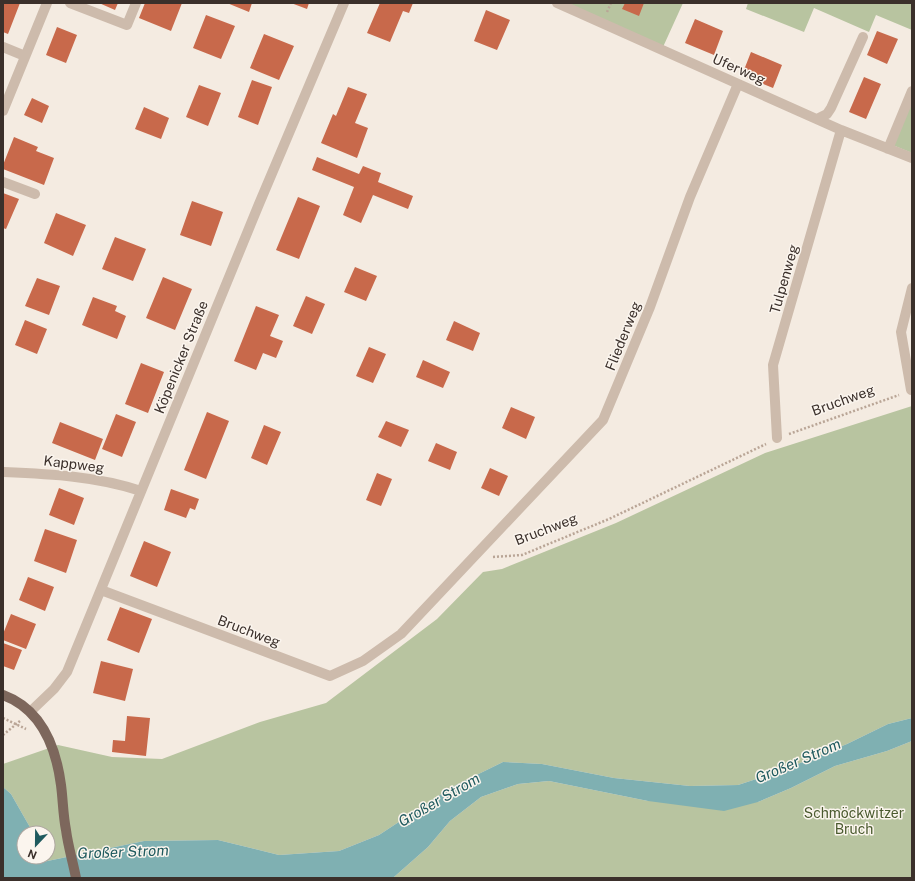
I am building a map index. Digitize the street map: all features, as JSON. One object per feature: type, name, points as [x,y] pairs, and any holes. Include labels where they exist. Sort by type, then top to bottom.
[{"type":"main road","points":[[3,695],[31,711],[46,733],[56,759],[61,784],[66,830],[76,878]]},
{"type":"street","points":[[3,111],[47,3]]},
{"type":"street","points":[[70,3],[127,25],[136,3]]},
{"type":"street","name":"Köpenicker Straße","points":[[31,711],[54,689],[67,672],[344,3]]},
{"type":"street","name":"Uferweg","points":[[556,3],[841,130],[912,158]]},
{"type":"street","points":[[817,119],[827,114],[831,108],[863,37]]},
{"type":"street","points":[[3,47],[25,56]]},
{"type":"street","name":"Fliederweg","points":[[471,559],[526,503],[603,420],[650,307],[690,197],[738,84]]},
{"type":"street","points":[[888,148],[912,91]]},
{"type":"street","name":"Tulpenweg","points":[[777,438],[773,365],[841,130]]},
{"type":"street","points":[[3,182],[35,194]]},
{"type":"street","points":[[911,390],[901,332],[912,288]]},
{"type":"street","name":"Kappweg","points":[[3,472],[86,478],[122,485],[141,491]]},
{"type":"street","name":"Bruchweg","points":[[101,590],[330,676],[363,660],[401,634],[471,559]]},
{"type":"path","name":"Bruchweg","points":[[471,559],[522,555],[609,519],[777,438],[911,390]]},
{"type":"path","points":[[3,735],[31,711]]},
{"type":"green space","points":[[562,3],[683,3],[663,47]]},
{"type":"green space","points":[[748,3],[912,3],[912,30],[876,15],[869,32],[814,8],[804,32],[746,9]]},
{"type":"green space","points":[[912,89],[912,153],[890,144]]},
{"type":"green space","points":[[912,406],[912,718],[888,724],[847,744],[778,772],[738,785],[690,786],[614,778],[542,764],[503,762],[452,787],[379,835],[339,851],[279,855],[218,840],[144,841],[56,859],[56,825],[29,825],[11,794],[3,787],[3,764],[58,745],[112,757],[162,759],[260,722],[326,703],[437,619],[483,572],[502,569],[616,523],[765,453]]},
{"type":"green space","name":"Schmöckwitzer Bruch","points":[[912,741],[912,878],[299,878],[394,877],[428,847],[450,821],[481,797],[518,784],[549,781],[648,801],[758,802],[791,788],[835,766],[887,751]]},
{"type":"water","name":"Großer Strom","points":[[912,718],[912,741],[887,751],[835,766],[791,788],[758,802],[724,811],[648,801],[549,781],[518,784],[481,797],[450,821],[428,847],[394,877],[3,878],[3,787],[11,794],[29,825],[16,825],[16,865],[56,865],[56,859],[144,841],[218,840],[279,855],[339,851],[379,835],[452,787],[503,762],[542,764],[614,778],[690,786],[738,785],[778,772],[847,744],[888,724]]},
{"type":"building","points":[[3,3],[20,3],[8,34],[3,32]]},
{"type":"building","points":[[99,3],[118,3],[115,10]]},
{"type":"building","points":[[145,3],[182,3],[171,31],[139,18]]},
{"type":"building","points":[[227,3],[252,3],[249,12]]},
{"type":"building","points":[[291,3],[309,3],[307,9]]},
{"type":"building","points":[[380,3],[413,3],[409,13],[403,11],[390,42],[367,33]]},
{"type":"building","points":[[625,3],[644,3],[639,16],[622,9]]},
{"type":"building","points":[[486,10],[510,20],[497,50],[474,41]]},
{"type":"building","points":[[206,15],[235,26],[221,59],[193,48]]},
{"type":"building","points":[[695,19],[723,31],[714,55],[685,43]]},
{"type":"building","points":[[57,27],[77,35],[66,63],[46,55]]},
{"type":"building","points":[[877,31],[898,39],[887,64],[867,55]]},
{"type":"building","points":[[264,34],[294,46],[279,80],[250,68]]},
{"type":"building","points":[[751,52],[782,65],[773,88],[742,75]]},
{"type":"building","points":[[864,77],[881,84],[866,119],[849,112]]},
{"type":"building","points":[[252,80],[272,87],[258,125],[238,117]]},
{"type":"building","points":[[199,85],[221,93],[208,126],[186,117]]},
{"type":"building","points":[[348,87],[367,94],[355,123],[368,128],[357,158],[321,143],[333,114],[336,116]]},
{"type":"building","points":[[32,98],[49,106],[42,123],[24,115]]},
{"type":"building","points":[[144,107],[169,118],[161,139],[135,129]]},
{"type":"building","points":[[14,137],[38,147],[36,151],[54,158],[44,185],[3,169],[3,165]]},
{"type":"building","points":[[317,157],[359,174],[363,166],[381,173],[378,182],[413,196],[408,209],[373,195],[361,223],[343,215],[354,187],[312,170]]},
{"type":"building","points":[[3,193],[19,199],[6,229],[3,228]]},
{"type":"building","points":[[298,197],[320,206],[299,259],[276,250]]},
{"type":"building","points":[[192,201],[223,212],[211,246],[180,235]]},
{"type":"building","points":[[56,213],[86,225],[73,256],[44,243]]},
{"type":"building","points":[[115,237],[146,249],[133,281],[102,269]]},
{"type":"building","points":[[355,267],[377,276],[366,301],[344,292]]},
{"type":"building","points":[[163,277],[192,289],[175,330],[146,318]]},
{"type":"building","points":[[37,278],[60,286],[49,315],[25,306]]},
{"type":"building","points":[[306,296],[325,304],[312,334],[293,326]]},
{"type":"building","points":[[93,297],[117,306],[115,311],[126,316],[117,339],[82,325]]},
{"type":"building","points":[[256,306],[279,315],[270,336],[283,341],[276,358],[263,353],[256,370],[234,361]]},
{"type":"building","points":[[25,320],[47,329],[37,354],[15,345]]},
{"type":"building","points":[[454,321],[480,333],[473,351],[446,340]]},
{"type":"building","points":[[369,347],[386,354],[373,383],[356,376]]},
{"type":"building","points":[[423,360],[450,372],[443,388],[416,377]]},
{"type":"building","points":[[141,363],[164,372],[148,413],[125,404]]},
{"type":"building","points":[[511,407],[535,417],[526,439],[502,428]]},
{"type":"building","points":[[207,412],[229,421],[206,479],[184,470]]},
{"type":"building","points":[[116,414],[136,422],[122,457],[102,449]]},
{"type":"building","points":[[386,421],[409,430],[401,447],[378,437]]},
{"type":"building","points":[[60,422],[103,439],[95,460],[52,443]]},
{"type":"building","points":[[264,425],[281,432],[267,465],[251,458]]},
{"type":"building","points":[[436,443],[457,452],[450,470],[428,461]]},
{"type":"building","points":[[490,468],[508,476],[499,496],[481,488]]},
{"type":"building","points":[[377,473],[392,479],[381,506],[366,500]]},
{"type":"building","points":[[59,488],[84,498],[74,525],[49,515]]},
{"type":"building","points":[[171,489],[199,499],[195,510],[190,508],[186,518],[164,510]]},
{"type":"building","points":[[45,529],[77,540],[66,573],[34,561]]},
{"type":"building","points":[[144,541],[171,552],[157,587],[130,576]]},
{"type":"building","points":[[28,577],[54,587],[45,611],[19,600]]},
{"type":"building","points":[[120,607],[152,619],[139,653],[107,640]]},
{"type":"building","points":[[11,614],[36,624],[26,649],[3,640],[3,634]]},
{"type":"building","points":[[3,643],[22,650],[14,670],[3,666]]},
{"type":"building","points":[[101,661],[133,669],[125,701],[93,693]]},
{"type":"building","points":[[127,716],[150,718],[146,756],[112,752],[113,740],[125,741]]}]
